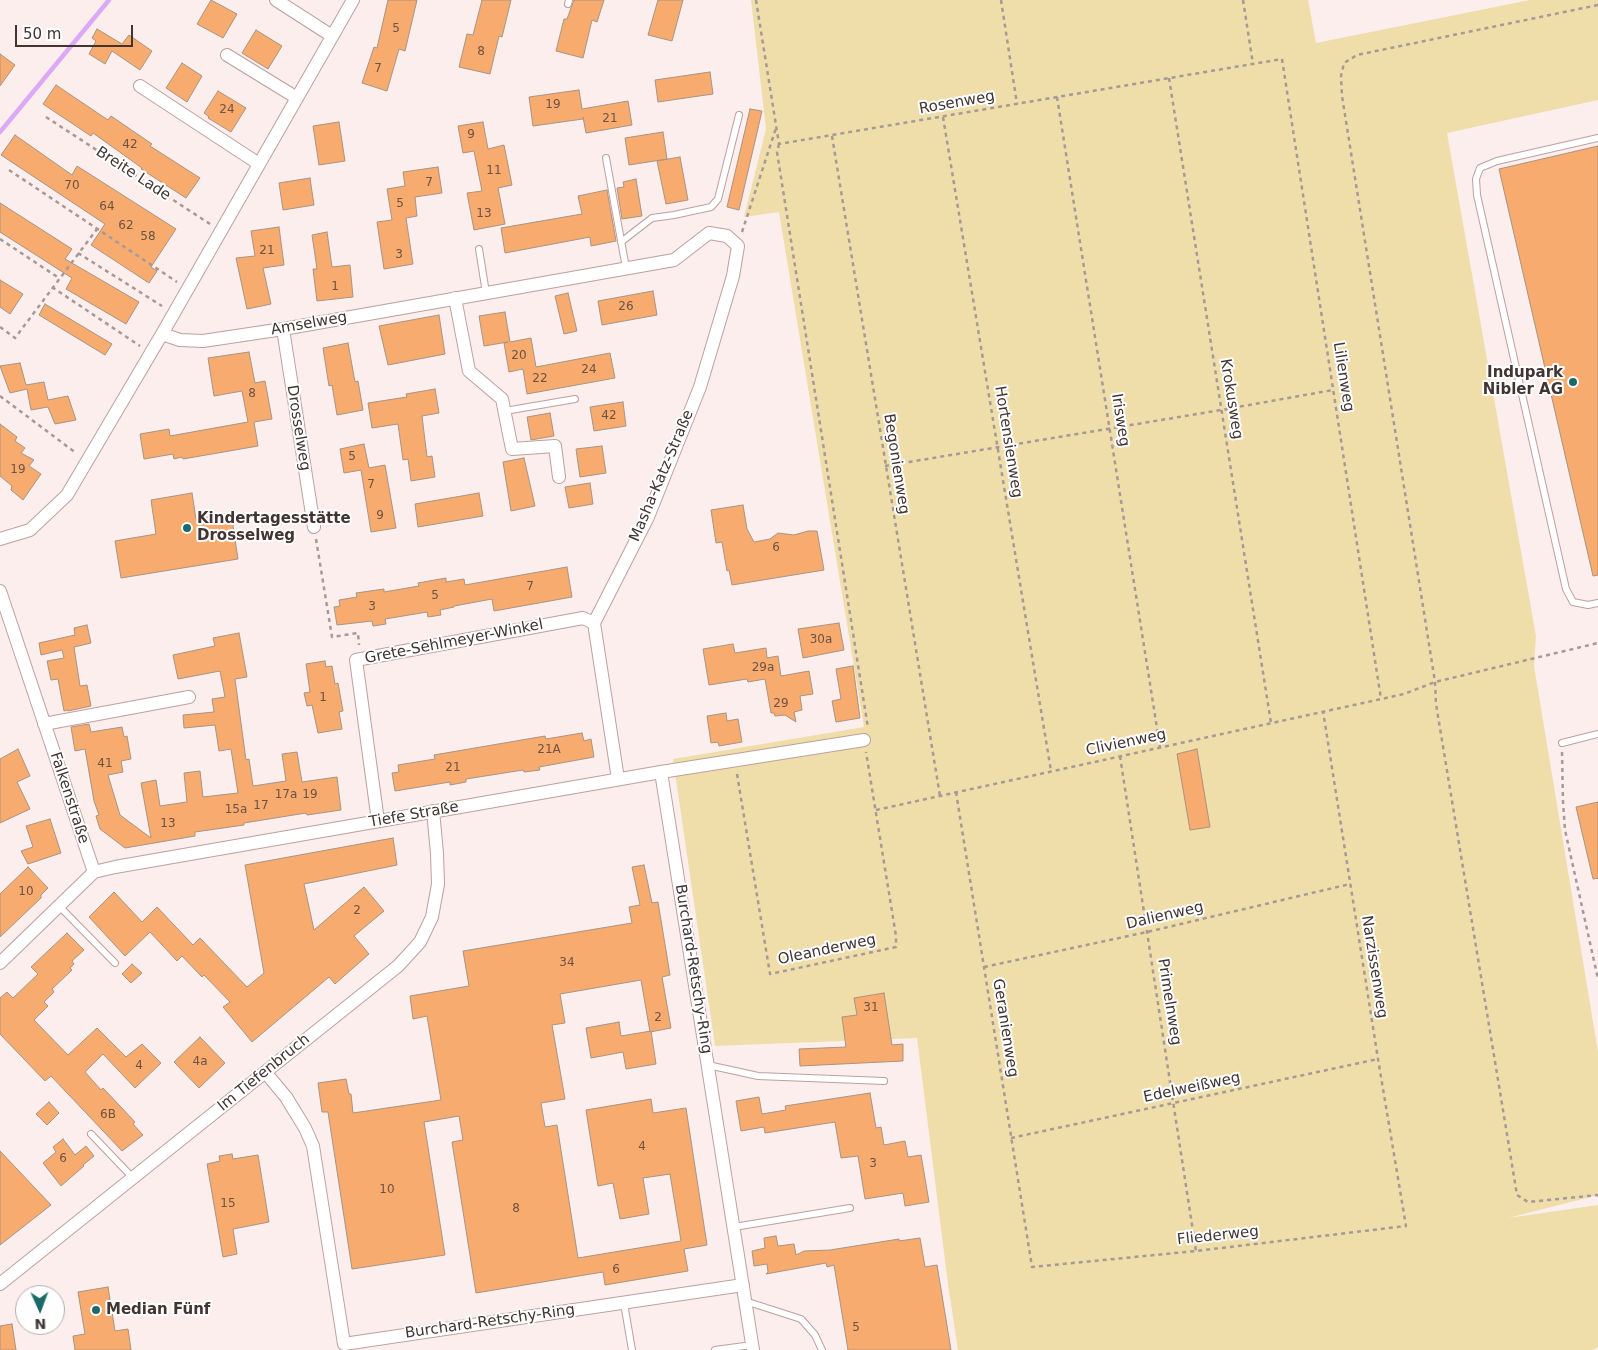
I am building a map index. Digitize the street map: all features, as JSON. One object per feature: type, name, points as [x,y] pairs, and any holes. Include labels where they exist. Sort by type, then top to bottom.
[{"type":"street","points":[[276,0],[332,36]]},
{"type":"street","points":[[0,539],[30,530],[67,495],[174,314],[353,0]]},
{"type":"street","points":[[227,55],[297,98]]},
{"type":"street","points":[[140,86],[259,164]]},
{"type":"street","name":"Amselweg","points":[[162,334],[180,340],[203,341],[282,329],[674,260],[709,233],[727,236],[738,246]]},
{"type":"street","name":"Masha-Katz-Straße","points":[[594,622],[648,517],[700,387],[734,276],[738,246]]},
{"type":"street","points":[[455,298],[469,371],[502,399],[512,449],[555,446],[559,477]]},
{"type":"street","name":"Drosselweg","points":[[282,329],[314,527]]},
{"type":"street","name":"Falkenstraße","points":[[0,590],[94,872]]},
{"type":"street","name":"Grete-Sehlmeyer-Winkel","points":[[378,821],[356,660],[583,618],[594,622]]},
{"type":"street","points":[[594,622],[618,780]]},
{"type":"street","points":[[44,724],[189,697]]},
{"type":"street","name":"Tiefe Straße","points":[[94,872],[433,811],[864,740]]},
{"type":"street","name":"Burchard-Retschy-Ring","points":[[661,772],[752,1347]]},
{"type":"street","name":"Im Tiefenbruch","points":[[0,1284],[398,966],[420,942],[432,917],[438,884],[438,853],[433,811]]},
{"type":"street","points":[[0,963],[94,872]]},
{"type":"street","name":"Burchard-Retschy-Ring","points":[[266,1073],[286,1097],[305,1128],[313,1146],[341,1347],[742,1285]]},
{"type":"lane","points":[[621,242],[652,218],[711,206],[718,199],[739,115]]},
{"type":"lane","points":[[1598,138],[1496,161],[1480,168],[1476,179],[1477,196],[1566,589],[1573,602],[1588,605],[1598,603]]},
{"type":"lane","points":[[606,158],[626,268]]},
{"type":"lane","points":[[479,249],[486,293]]},
{"type":"lane","points":[[504,411],[575,399]]},
{"type":"lane","points":[[1562,743],[1598,734]]},
{"type":"lane","points":[[59,906],[114,963]]},
{"type":"lane","points":[[708,1065],[758,1076],[884,1081]]},
{"type":"lane","points":[[91,1134],[133,1178]]},
{"type":"lane","points":[[734,1227],[850,1208]]},
{"type":"lane","points":[[745,1301],[801,1318],[815,1335],[822,1350]]},
{"type":"lane","points":[[624,1302],[632,1350]]},
{"type":"lane","points":[[715,1350],[752,1347]]},
{"type":"path","points":[[756,0],[780,144]]},
{"type":"path","points":[[1001,0],[1017,104]]},
{"type":"path","points":[[1243,0],[1253,64]]},
{"type":"path","points":[[1598,5],[1357,55],[1344,63],[1341,76],[1342,96],[1435,682],[1436,704],[1517,1196],[1528,1202],[1598,1195]]},
{"type":"path","name":"Rosenweg","points":[[780,144],[1282,58]]},
{"type":"path","name":"Lilienweg","points":[[1282,58],[1381,699]]},
{"type":"path","name":"Krokusweg","points":[[1170,78],[1271,723]]},
{"type":"path","name":"Irisweg","points":[[1057,97],[1160,747]]},
{"type":"path","name":"Breite Lade","points":[[46,116],[221,231]]},
{"type":"path","name":"Hortensienweg","points":[[943,117],[1051,771]]},
{"type":"path","points":[[738,246],[777,126]]},
{"type":"path","name":"Begonienweg","points":[[832,135],[940,796]]},
{"type":"path","name":"Oleanderweg","points":[[734,760],[770,974],[896,947],[896,936],[864,740],[868,730],[777,152],[780,144]]},
{"type":"path","points":[[10,170],[188,289]]},
{"type":"path","points":[[0,327],[15,338],[97,228]]},
{"type":"path","points":[[0,239],[58,278]]},
{"type":"path","points":[[78,253],[174,314]]},
{"type":"path","points":[[52,288],[150,353]]},
{"type":"path","points":[[885,466],[1334,390]]},
{"type":"path","points":[[0,396],[87,462]]},
{"type":"path","points":[[314,527],[332,637],[358,633],[361,659]]},
{"type":"path","name":"Clivienweg","points":[[876,810],[1404,694],[1435,682],[1598,644]]},
{"type":"path","name":"Narzissenweg","points":[[1323,711],[1406,1226]]},
{"type":"path","points":[[1562,743],[1565,830],[1598,979]]},
{"type":"path","name":"Primelnweg","points":[[1120,756],[1196,1250]]},
{"type":"path","name":"Geranienweg","points":[[956,792],[1032,1267]]},
{"type":"path","name":"Dalienweg","points":[[984,967],[1147,932],[1350,884]]},
{"type":"path","name":"Edelweißweg","points":[[1011,1138],[1378,1060]]},
{"type":"path","name":"Fliederweg","points":[[1032,1267],[1406,1226]]},
{"type":"shaded area","points":[[751,0],[1308,0],[1316,43],[1530,0],[1598,0],[1598,100],[1447,133],[1536,636],[1534,666],[1598,1052],[1598,1195],[1508,1218],[1598,1205],[1598,1347],[1592,1350],[958,1350],[917,1038],[715,1046],[673,759],[864,727],[779,212],[744,217],[766,129]]},
{"type":"building","points":[[211,0],[237,14],[223,38],[197,24]]},
{"type":"building","points":[[388,0],[417,0],[405,51],[399,49],[387,91],[362,83],[374,47],[377,48]]},
{"type":"building","points":[[482,0],[511,0],[502,37],[499,36],[490,74],[459,67],[467,34],[473,35]]},
{"type":"building","points":[[574,0],[604,0],[597,22],[592,20],[583,58],[556,51],[564,19],[567,19]]},
{"type":"building","points":[[658,0],[683,0],[672,41],[648,35]]},
{"type":"building","points":[[97,29],[122,44],[129,35],[152,51],[140,70],[112,51],[105,64],[89,54],[96,41],[92,38]]},
{"type":"building","points":[[256,30],[282,46],[268,69],[242,53]]},
{"type":"building","points":[[0,54],[15,65],[0,86]]},
{"type":"building","points":[[182,63],[202,76],[187,102],[166,88]]},
{"type":"building","points":[[710,72],[713,94],[658,102],[655,80]]},
{"type":"building","points":[[56,85],[108,120],[111,116],[152,144],[150,146],[200,178],[186,198],[141,169],[93,133],[91,136],[43,104]]},
{"type":"building","points":[[579,90],[582,109],[628,101],[632,125],[586,133],[583,117],[583,119],[533,126],[529,97]]},
{"type":"building","points":[[218,91],[246,108],[231,132],[208,118],[204,113]]},
{"type":"building","points":[[750,109],[762,111],[739,210],[727,207]]},
{"type":"building","points":[[339,122],[345,161],[319,165],[313,126]]},
{"type":"building","points":[[483,122],[488,149],[504,145],[512,185],[498,188],[505,224],[474,230],[467,193],[482,191],[474,151],[463,153],[458,126]]},
{"type":"building","points":[[663,132],[667,159],[629,165],[625,138]]},
{"type":"building","points":[[15,135],[72,175],[77,166],[176,229],[151,267],[157,271],[149,283],[91,245],[105,224],[1,155]]},
{"type":"building","name":"Indupark Nibler AG","points":[[1598,146],[1598,575],[1593,576],[1499,169]]},
{"type":"building","points":[[680,157],[688,200],[666,204],[657,161]]},
{"type":"building","points":[[438,167],[442,193],[415,197],[417,216],[406,218],[413,264],[384,269],[377,222],[392,220],[387,189],[405,186],[403,172]]},
{"type":"building","points":[[310,178],[314,205],[283,210],[279,183]]},
{"type":"building","points":[[636,179],[642,216],[622,219],[617,188],[624,187],[623,182]]},
{"type":"building","points":[[607,190],[616,241],[591,246],[590,237],[505,253],[501,228],[582,214],[578,196]]},
{"type":"building","points":[[0,203],[72,249],[65,259],[139,302],[126,324],[66,289],[72,278],[0,232]]},
{"type":"building","points":[[279,227],[284,265],[263,268],[271,304],[247,309],[236,258],[255,256],[251,231]]},
{"type":"building","points":[[327,232],[332,267],[350,265],[353,297],[317,301],[313,269],[317,269],[312,235]]},
{"type":"building","points":[[0,280],[23,294],[10,314],[0,307]]},
{"type":"building","points":[[653,291],[657,315],[602,325],[598,301]]},
{"type":"building","points":[[568,293],[577,331],[564,334],[555,296]]},
{"type":"building","points":[[45,304],[112,344],[105,355],[39,315]]},
{"type":"building","points":[[505,312],[510,342],[531,338],[536,367],[610,353],[615,378],[527,394],[523,369],[509,372],[504,343],[508,342],[484,346],[479,316]]},
{"type":"building","points":[[439,315],[445,354],[388,365],[379,326]]},
{"type":"building","points":[[348,343],[355,382],[358,381],[363,410],[337,415],[332,385],[329,386],[323,348]]},
{"type":"building","points":[[249,352],[255,383],[265,381],[272,419],[254,422],[258,446],[183,459],[182,457],[174,459],[173,454],[144,459],[140,434],[169,429],[170,436],[248,422],[242,391],[214,396],[208,358]]},
{"type":"building","points":[[20,363],[26,385],[44,382],[48,400],[68,396],[76,420],[55,424],[48,407],[31,410],[27,389],[10,393],[0,366]]},
{"type":"building","points":[[435,389],[439,413],[422,416],[427,457],[432,456],[435,477],[411,481],[408,459],[403,460],[398,424],[372,428],[368,403],[407,397],[406,394]]},
{"type":"building","points":[[623,402],[626,426],[594,431],[590,407]]},
{"type":"building","points":[[550,413],[554,436],[531,440],[527,417]]},
{"type":"building","points":[[0,424],[17,437],[15,441],[25,448],[21,453],[34,460],[29,466],[41,474],[23,500],[11,490],[12,486],[0,476]]},
{"type":"building","points":[[364,444],[369,468],[385,465],[396,528],[371,532],[361,470],[344,473],[340,449]]},
{"type":"building","points":[[602,446],[606,473],[580,477],[576,449]]},
{"type":"building","points":[[524,458],[535,506],[511,511],[503,462]]},
{"type":"building","points":[[590,483],[593,504],[569,508],[565,487]]},
{"type":"building","points":[[192,493],[196,519],[231,513],[238,559],[121,578],[115,541],[156,534],[151,500]]},
{"type":"building","points":[[479,493],[483,516],[418,527],[415,504]]},
{"type":"building","points":[[743,505],[747,529],[754,542],[770,539],[778,533],[794,535],[808,531],[817,531],[824,570],[732,585],[729,570],[727,571],[722,542],[716,543],[711,510]]},
{"type":"building","points":[[567,567],[572,597],[494,611],[492,599],[440,610],[441,615],[428,617],[427,612],[385,619],[386,624],[373,626],[372,621],[337,625],[334,607],[340,606],[339,600],[357,597],[356,593],[384,589],[384,592],[419,586],[418,583],[446,578],[446,582],[464,579],[465,585]]},
{"type":"building","points":[[839,623],[844,650],[803,658],[798,629]]},
{"type":"building","points":[[87,625],[91,643],[74,647],[80,686],[87,685],[91,706],[64,711],[58,679],[51,680],[47,661],[64,658],[62,650],[41,655],[39,643],[75,635],[74,628]]},
{"type":"building","points":[[239,633],[247,677],[235,679],[246,760],[249,759],[253,786],[286,781],[282,754],[297,752],[302,782],[337,777],[341,810],[307,815],[306,813],[244,823],[244,825],[195,832],[195,836],[125,848],[100,829],[96,816],[99,815],[94,801],[85,749],[75,751],[71,727],[89,724],[91,732],[122,727],[124,737],[127,736],[131,759],[121,761],[123,772],[108,775],[120,815],[151,838],[141,783],[156,780],[160,806],[187,802],[184,773],[200,771],[203,797],[238,793],[231,749],[219,751],[215,725],[184,728],[183,715],[214,712],[212,699],[225,697],[220,671],[178,679],[173,655],[215,646],[213,638]]},
{"type":"building","points":[[733,644],[735,653],[766,648],[767,658],[778,656],[781,676],[809,671],[813,694],[800,696],[802,710],[794,712],[796,722],[785,715],[775,716],[774,713],[771,713],[765,679],[748,682],[747,679],[709,685],[703,649]]},
{"type":"building","points":[[325,661],[326,667],[332,666],[335,684],[338,683],[343,711],[339,712],[342,729],[318,733],[312,705],[307,706],[304,693],[310,692],[306,664]]},
{"type":"building","points":[[853,666],[860,718],[836,722],[832,701],[841,699],[836,669]]},
{"type":"building","points":[[726,713],[727,721],[738,719],[742,742],[719,746],[718,742],[711,743],[707,716]]},
{"type":"building","points":[[582,733],[584,741],[591,739],[594,757],[539,767],[540,770],[524,772],[523,770],[466,779],[466,782],[450,785],[450,782],[395,791],[392,773],[399,772],[398,765],[435,759],[434,755],[545,736],[546,739]]},
{"type":"building","points":[[18,749],[30,776],[17,782],[30,809],[0,823],[0,759]]},
{"type":"building","points":[[1197,749],[1210,827],[1190,830],[1177,754]]},
{"type":"building","points":[[1598,802],[1598,878],[1593,879],[1576,807]]},
{"type":"building","points":[[50,819],[61,853],[28,864],[21,851],[33,847],[26,826]]},
{"type":"building","points":[[393,838],[397,865],[304,884],[314,930],[364,887],[384,911],[354,936],[369,954],[335,984],[329,977],[252,1042],[223,1007],[230,1002],[204,975],[202,977],[182,956],[177,961],[150,932],[125,956],[89,917],[114,892],[142,922],[157,907],[193,945],[200,938],[247,987],[264,973],[245,865]]},
{"type":"building","points":[[644,865],[652,903],[658,902],[670,975],[662,977],[671,1028],[650,1032],[641,980],[560,994],[565,1023],[552,1025],[565,1099],[541,1103],[545,1127],[557,1125],[578,1258],[681,1241],[670,1174],[643,1178],[649,1214],[620,1219],[613,1183],[598,1186],[586,1110],[651,1099],[653,1113],[686,1108],[707,1245],[684,1249],[688,1271],[605,1285],[603,1272],[476,1293],[452,1142],[463,1140],[459,1116],[424,1122],[445,1255],[352,1269],[328,1112],[322,1112],[318,1083],[346,1079],[349,1094],[351,1094],[353,1113],[441,1100],[427,1016],[413,1019],[410,996],[469,986],[463,951],[632,923],[629,907],[640,905],[632,867]]},
{"type":"building","points":[[28,867],[48,888],[41,895],[41,898],[0,937],[0,894]]},
{"type":"building","points":[[67,933],[84,950],[72,961],[74,964],[70,968],[72,970],[52,989],[54,992],[44,1002],[48,1006],[34,1020],[68,1055],[97,1028],[126,1057],[142,1044],[161,1063],[135,1088],[103,1054],[85,1072],[135,1122],[133,1124],[143,1135],[122,1151],[51,1076],[45,1081],[0,1034],[0,998],[7,992],[13,998],[38,974],[31,967]]},
{"type":"building","points":[[132,964],[142,973],[131,983],[122,974]]},
{"type":"building","points":[[884,993],[892,1045],[903,1044],[903,1061],[800,1066],[799,1049],[846,1047],[842,1017],[857,1015],[854,998]]},
{"type":"building","points":[[619,1022],[621,1036],[651,1031],[656,1064],[626,1069],[623,1052],[591,1058],[586,1028]]},
{"type":"building","points":[[200,1037],[225,1063],[199,1088],[174,1062]]},
{"type":"building","points":[[870,1093],[876,1128],[881,1127],[884,1145],[905,1141],[908,1157],[921,1155],[929,1202],[905,1206],[903,1193],[865,1199],[858,1156],[841,1158],[835,1122],[765,1133],[764,1127],[741,1131],[736,1101],[759,1097],[762,1114],[786,1110],[785,1106]]},
{"type":"building","points":[[49,1102],[59,1113],[47,1125],[36,1114]]},
{"type":"building","points":[[63,1139],[75,1155],[86,1146],[94,1156],[61,1186],[43,1163],[56,1152],[53,1147]]},
{"type":"building","points":[[0,1151],[51,1205],[0,1245]]},
{"type":"building","points":[[232,1154],[233,1159],[258,1155],[269,1222],[233,1229],[237,1254],[223,1257],[207,1164],[220,1161],[219,1156]]},
{"type":"building","points":[[776,1236],[778,1246],[794,1244],[796,1255],[804,1251],[830,1250],[899,1239],[899,1241],[920,1238],[925,1267],[937,1265],[951,1350],[848,1350],[834,1265],[827,1267],[826,1263],[766,1274],[768,1272],[767,1264],[754,1266],[752,1251],[765,1248],[764,1238]]},
{"type":"building","name":"Median Fünf","points":[[108,1287],[115,1331],[128,1329],[131,1350],[75,1350],[73,1336],[85,1334],[78,1292]]},
{"type":"building","points":[[12,1324],[16,1350],[0,1350],[0,1326]]},
{"type":"waterway","points":[[0,132],[109,0]]},
{"type":"place","name":"Indupark Nibler AG","points":[[1573,382]]},
{"type":"place","name":"Kindertagesstätte Drosselweg","points":[[187,528]]},
{"type":"place","name":"Median Fünf","points":[[96,1310]]}]
